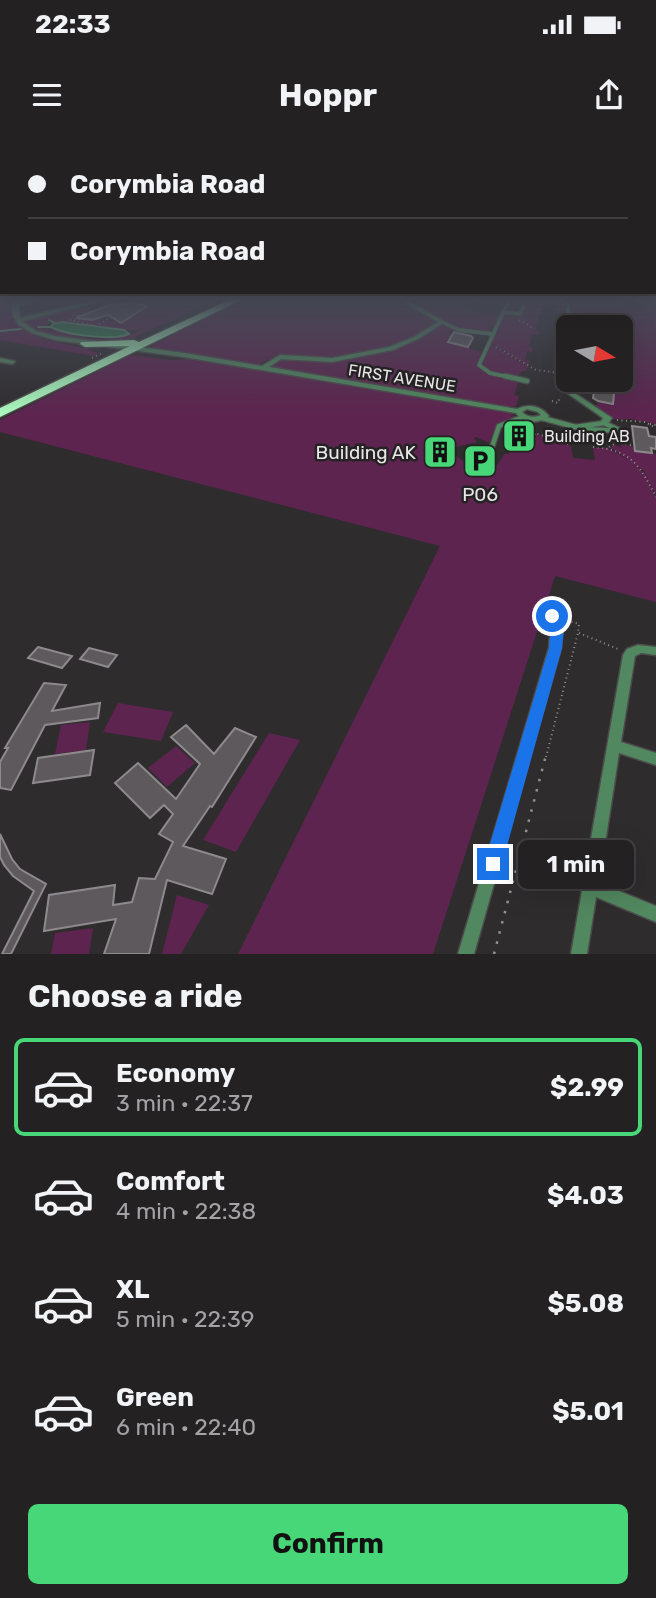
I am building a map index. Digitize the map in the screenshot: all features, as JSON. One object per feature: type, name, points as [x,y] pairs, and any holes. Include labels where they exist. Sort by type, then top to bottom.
[{"type":"highway","points":[[0,413],[127,350],[163,338]]},
{"type":"highway","points":[[85,344],[151,344]]},
{"type":"highway","points":[[85,344],[103,354],[91,363],[88,370]]},
{"type":"street","name":"FIRST AVENUE","points":[[57,338],[262,369],[520,414],[526,407],[544,413],[542,418]]},
{"type":"street","points":[[262,369],[280,357],[332,360],[391,349],[416,338]]},
{"type":"street","name":"FIRST AVENUE","points":[[151,344],[199,359]]},
{"type":"street","points":[[0,360],[12,362]]},
{"type":"street","points":[[570,392],[606,416],[607,422]]},
{"type":"street","points":[[466,954],[555,648],[557,626],[552,616]]},
{"type":"street","points":[[579,954],[629,655],[632,650],[656,651]]},
{"type":"street","points":[[614,745],[656,759]]},
{"type":"street","points":[[590,887],[656,914]]},
{"type":"lane","points":[[491,338],[480,367],[490,373],[527,382]]},
{"type":"lane","points":[[487,462],[499,426],[520,414]]},
{"type":"lane","points":[[542,418],[575,427],[621,433],[616,426],[607,422],[575,427]]},
{"type":"lane","points":[[575,427],[579,436]]},
{"type":"path","points":[[489,342],[536,370],[556,372]]},
{"type":"path","points":[[607,422],[629,419],[656,426]]},
{"type":"path","points":[[521,432],[570,444]]},
{"type":"path","points":[[510,438],[534,442],[534,435]]},
{"type":"path","points":[[593,447],[608,447],[618,442],[634,446]]},
{"type":"path","points":[[608,447],[626,457],[645,473],[656,497]]},
{"type":"path","points":[[494,954],[578,633],[579,624],[576,623]]},
{"type":"path","points":[[578,633],[618,649]]},
{"type":"path","points":[[522,853],[590,887]]},
{"type":"shaded area","points":[[40,338],[98,353],[94,356],[0,340]]},
{"type":"shaded area","points":[[68,338],[133,338],[124,342],[103,343]]},
{"type":"shaded area","points":[[167,338],[409,338],[395,346],[337,358],[279,355],[254,366],[151,348]]},
{"type":"shaded area","points":[[419,338],[451,338],[449,342],[482,352],[477,364],[484,372],[519,380],[514,395],[519,396],[516,406],[504,407],[273,368],[270,365],[283,358],[324,362],[376,354]]},
{"type":"shaded area","points":[[494,338],[531,338],[529,346],[533,347],[532,352],[527,351],[525,360],[530,361],[528,366],[491,343]]},
{"type":"shaded area","points":[[634,338],[656,338],[656,424],[631,419],[611,419],[595,407],[599,401],[613,403],[614,392],[634,392]]},
{"type":"shaded area","points":[[490,344],[528,367],[526,371],[522,371],[517,377],[491,373],[481,363]]},
{"type":"shaded area","points":[[133,355],[170,360],[191,359],[506,411],[516,417],[497,424],[489,443],[476,437],[474,438],[477,442],[448,449],[438,447],[431,459],[443,462],[448,450],[463,461],[496,467],[504,454],[509,454],[510,447],[505,446],[506,441],[535,443],[536,434],[571,446],[573,458],[595,460],[593,448],[608,448],[632,462],[646,475],[656,499],[656,602],[555,576],[433,954],[238,954],[440,546],[0,432],[0,420],[119,361],[122,357]]},
{"type":"shaded area","points":[[618,443],[633,447],[634,451],[656,454],[656,495],[644,471],[610,447],[615,445],[622,448]]},
{"type":"shaded area","points":[[118,703],[173,712],[161,741],[103,732]]},
{"type":"shaded area","points":[[90,722],[86,750],[55,754],[61,725]]},
{"type":"shaded area","points":[[269,733],[300,740],[236,852],[203,840]]},
{"type":"shaded area","points":[[176,746],[195,763],[167,787],[148,768]]},
{"type":"shaded area","points":[[177,895],[209,905],[181,954],[162,954]]},
{"type":"shaded area","points":[[93,928],[89,954],[51,954],[55,933]]},
{"type":"building","points":[[450,338],[473,338],[468,347],[448,342]]},
{"type":"building","points":[[594,392],[614,392],[613,404],[593,398]]},
{"type":"building","points":[[632,426],[647,428],[649,436],[656,437],[656,449],[651,448],[652,453],[635,451]]},
{"type":"building","points":[[38,647],[72,656],[62,668],[28,658]]},
{"type":"building","points":[[89,648],[117,655],[108,667],[80,659]]},
{"type":"building","points":[[44,683],[66,685],[52,711],[100,703],[98,718],[45,725],[11,790],[0,788],[0,762],[8,748],[5,748]]},
{"type":"building","points":[[186,725],[214,754],[235,728],[256,737],[212,807],[210,806],[183,846],[226,859],[212,894],[167,880],[149,954],[104,954],[116,919],[44,931],[49,895],[115,885],[113,905],[132,902],[139,878],[155,879],[173,842],[159,834],[173,814],[164,805],[150,818],[115,783],[138,763],[176,799],[200,764],[171,737]]},
{"type":"building","points":[[94,750],[90,775],[33,783],[38,758]]},
{"type":"building","points":[[0,834],[20,869],[46,884],[11,954],[2,954],[34,891],[13,876],[4,865],[0,857]]},
{"type":"place","name":"Building AB","points":[[519,436]]},
{"type":"place","name":"Building AK","points":[[440,452]]},
{"type":"place","name":"P06","points":[[480,461]]},
{"type":"route","points":[[493,864],[555,648],[557,626],[552,616]]}]
